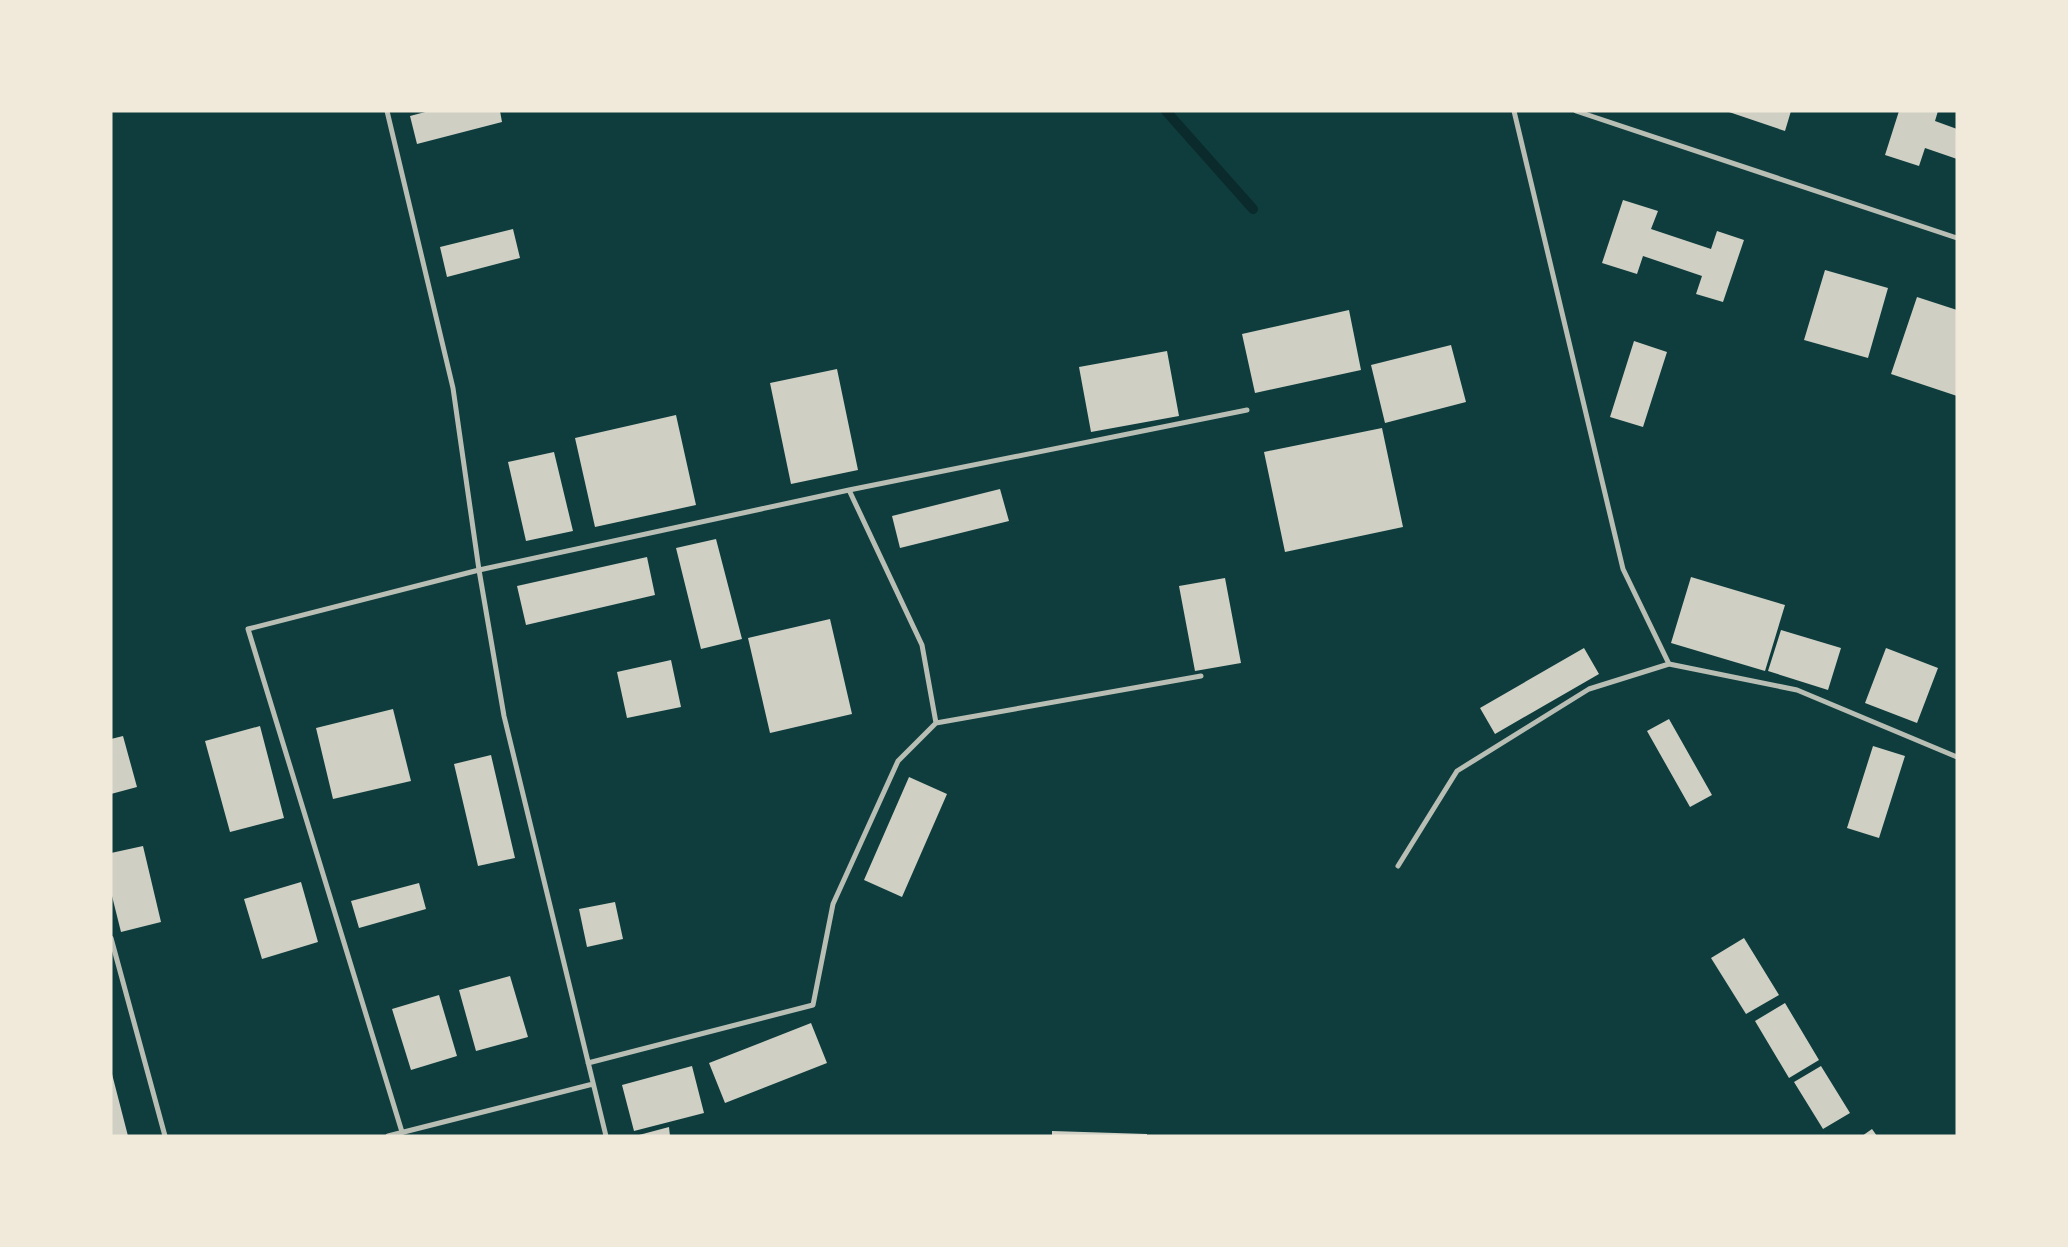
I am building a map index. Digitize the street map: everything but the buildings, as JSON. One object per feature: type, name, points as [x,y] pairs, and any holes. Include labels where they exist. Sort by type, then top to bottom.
[{"type":"street","points":[[387,111],[453,388],[478,570],[504,716],[606,1136]]},
{"type":"street","points":[[1514,111],[1623,568],[1669,664]]},
{"type":"street","points":[[1576,111],[1957,238]]},
{"type":"street","points":[[402,1132],[248,630],[478,570],[849,490],[1247,410]]},
{"type":"street","points":[[849,490],[922,645],[936,723]]},
{"type":"street","points":[[1398,866],[1457,771],[1589,689],[1669,664],[1797,690],[1957,757]]},
{"type":"street","points":[[588,1063],[813,1005],[833,904],[898,761],[936,723],[1201,676]]},
{"type":"street","points":[[111,938],[165,1136]]},
{"type":"street","points":[[388,1136],[593,1084]]},
{"type":"waterway","points":[[1166,111],[1253,209]]}]
